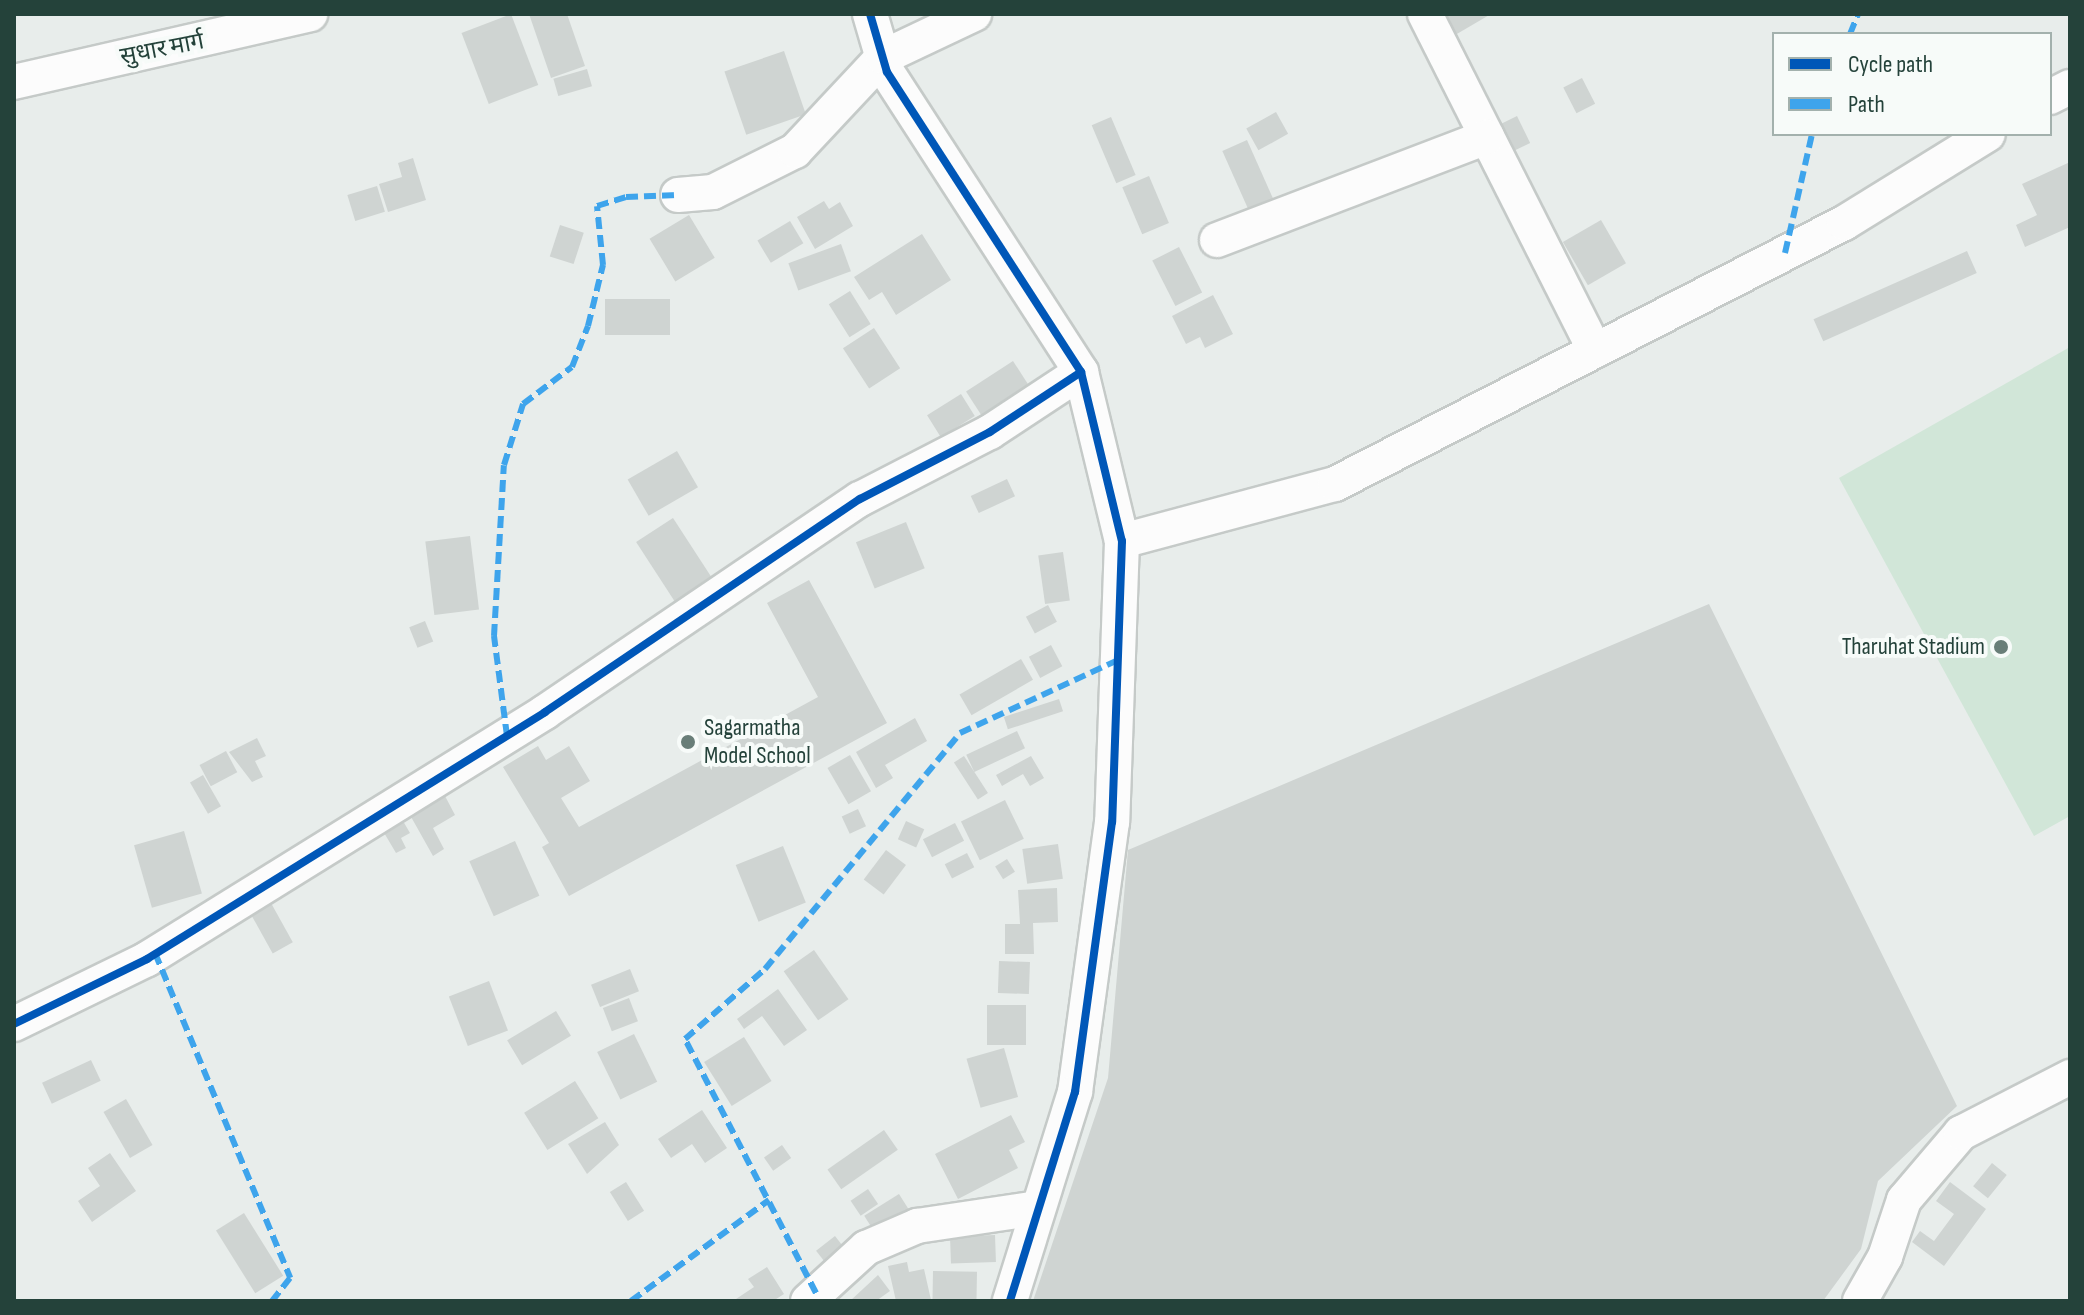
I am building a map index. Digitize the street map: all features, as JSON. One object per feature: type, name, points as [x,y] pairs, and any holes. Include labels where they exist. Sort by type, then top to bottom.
[{"type":"street","name":"सुधार मार्ग","points":[[14,82],[310,14]]},
{"type":"street","points":[[870,14],[883,57],[1081,372],[1122,541],[1112,822],[1075,1092],[1010,1301]]},
{"type":"street","points":[[678,195],[713,192],[795,151],[883,57],[974,14]]},
{"type":"street","points":[[1425,14],[1595,350]]},
{"type":"street","points":[[2052,96],[2070,87]]},
{"type":"street","points":[[1122,541],[1335,484],[1844,223],[1985,136]]},
{"type":"street","points":[[1217,240],[1487,137]]},
{"type":"street","points":[[14,1024],[147,959],[545,712],[860,499],[990,432],[1081,372]]},
{"type":"street","points":[[1860,1301],[1885,1257],[1904,1200],[1961,1133],[2070,1077]]},
{"type":"street","points":[[808,1301],[866,1248],[917,1226],[1038,1208]]},
{"type":"green space","name":"Tharuhat Stadium","points":[[2070,347],[2070,816],[2034,836],[1839,478]]},
{"type":"building","points":[[511,14],[538,85],[489,104],[462,33]]},
{"type":"building","points":[[529,14],[567,14],[585,66],[551,78]]},
{"type":"building","points":[[1436,14],[1491,14],[1450,38]]},
{"type":"building","points":[[784,51],[806,114],[746,135],[724,72]]},
{"type":"building","points":[[587,69],[592,86],[558,96],[553,79]]},
{"type":"building","points":[[1582,78],[1595,104],[1576,113],[1563,88]]},
{"type":"building","points":[[1276,112],[1288,134],[1258,150],[1246,128]]},
{"type":"building","points":[[1517,116],[1530,143],[1510,153],[1497,126]]},
{"type":"building","points":[[1111,117],[1136,175],[1116,183],[1092,125]]},
{"type":"building","points":[[1247,140],[1273,198],[1248,209],[1222,151]]},
{"type":"building","points":[[413,158],[426,200],[388,212],[379,184],[402,177],[398,163]]},
{"type":"building","points":[[2070,162],[2070,227],[2025,247],[2016,225],[2037,215],[2022,184]]},
{"type":"building","points":[[1149,176],[1169,223],[1142,234],[1122,187]]},
{"type":"building","points":[[377,186],[385,212],[355,221],[347,195]]},
{"type":"building","points":[[824,201],[829,209],[840,202],[853,226],[815,249],[797,217]]},
{"type":"building","points":[[689,215],[715,258],[675,282],[650,239]]},
{"type":"building","points":[[1601,220],[1626,263],[1588,285],[1563,242]]},
{"type":"building","points":[[790,221],[803,243],[771,263],[757,241]]},
{"type":"building","points":[[560,225],[584,233],[574,264],[550,256]]},
{"type":"building","points":[[922,234],[951,280],[896,315],[882,292],[869,300],[854,277]]},
{"type":"building","points":[[841,244],[851,271],[798,290],[788,263]]},
{"type":"building","points":[[1179,247],[1202,292],[1175,306],[1152,261]]},
{"type":"building","points":[[1967,251],[1977,273],[1823,341],[1814,319]]},
{"type":"building","points":[[850,291],[871,324],[849,337],[829,304]]},
{"type":"building","points":[[1213,295],[1233,334],[1205,348],[1200,337],[1186,344],[1172,316]]},
{"type":"building","points":[[605,299],[670,299],[670,335],[605,335]]},
{"type":"building","points":[[874,328],[900,368],[869,388],[843,348]]},
{"type":"building","points":[[1013,361],[1029,386],[982,417],[966,391]]},
{"type":"building","points":[[961,394],[975,416],[941,437],[927,415]]},
{"type":"building","points":[[677,451],[698,487],[649,516],[628,480]]},
{"type":"building","points":[[1007,479],[1015,496],[979,513],[971,496]]},
{"type":"building","points":[[673,518],[712,578],[675,602],[636,542]]},
{"type":"building","points":[[906,522],[925,568],[875,589],[856,542]]},
{"type":"building","points":[[470,536],[479,609],[434,615],[425,541]]},
{"type":"building","points":[[1063,552],[1070,601],[1045,604],[1038,555]]},
{"type":"building","points":[[809,580],[887,723],[569,896],[542,847],[549,843],[503,767],[538,746],[546,760],[569,746],[590,781],[561,798],[579,827],[818,697],[767,603]]},
{"type":"building","points":[[1709,604],[1957,1106],[1878,1181],[1861,1249],[1823,1301],[1033,1301],[1108,1078],[1128,850]]},
{"type":"building","points":[[1048,605],[1057,622],[1035,634],[1026,617]]},
{"type":"building","points":[[425,621],[433,641],[417,648],[409,627]]},
{"type":"building","points":[[1051,645],[1062,666],[1040,678],[1029,657]]},
{"type":"building","points":[[1021,659],[1033,680],[972,715],[960,694]]},
{"type":"building","points":[[1059,699],[1063,711],[1008,729],[1004,717]]},
{"type":"building","points":[[915,718],[927,741],[885,765],[893,778],[876,788],[856,752]]},
{"type":"building","points":[[1017,731],[1025,748],[974,772],[966,755]]},
{"type":"building","points":[[257,738],[266,756],[255,761],[263,777],[252,782],[229,752]]},
{"type":"building","points":[[226,751],[237,772],[211,786],[200,765]]},
{"type":"building","points":[[850,755],[871,791],[848,804],[827,768]]},
{"type":"building","points":[[964,756],[988,793],[978,799],[954,763]]},
{"type":"building","points":[[1031,756],[1044,778],[1030,786],[1023,774],[1002,786],[996,775]]},
{"type":"building","points":[[203,775],[221,806],[208,814],[190,782]]},
{"type":"building","points":[[445,796],[455,815],[433,828],[444,849],[433,856],[410,815]]},
{"type":"building","points":[[1005,800],[1024,839],[980,860],[961,821]]},
{"type":"building","points":[[858,809],[866,826],[850,834],[842,817]]},
{"type":"building","points":[[403,821],[410,833],[401,838],[406,848],[396,853],[383,831]]},
{"type":"building","points":[[906,821],[924,829],[916,847],[898,839]]},
{"type":"building","points":[[955,823],[964,841],[932,857],[923,839]]},
{"type":"building","points":[[184,831],[202,893],[152,908],[134,845]]},
{"type":"building","points":[[515,841],[539,896],[494,916],[469,861]]},
{"type":"building","points":[[1058,844],[1063,879],[1027,884],[1022,849]]},
{"type":"building","points":[[783,846],[806,903],[759,922],[736,865]]},
{"type":"building","points":[[886,850],[906,865],[884,895],[864,880]]},
{"type":"building","points":[[967,853],[974,867],[952,879],[945,864]]},
{"type":"building","points":[[1007,859],[1015,872],[1003,879],[995,866]]},
{"type":"building","points":[[1057,888],[1058,922],[1033,923],[1034,954],[1005,954],[1005,924],[1020,924],[1018,890]]},
{"type":"building","points":[[271,903],[293,942],[273,954],[251,914]]},
{"type":"building","points":[[814,950],[848,999],[818,1020],[784,971]]},
{"type":"building","points":[[999,961],[1030,962],[1029,994],[998,993]]},
{"type":"building","points":[[630,969],[639,991],[600,1007],[591,985]]},
{"type":"building","points":[[489,981],[508,1030],[468,1046],[449,996]]},
{"type":"building","points":[[778,989],[807,1030],[784,1046],[762,1016],[744,1029],[737,1019]]},
{"type":"building","points":[[629,998],[638,1021],[612,1031],[603,1008]]},
{"type":"building","points":[[987,1005],[1026,1005],[1026,1045],[987,1045]]},
{"type":"building","points":[[556,1011],[571,1036],[522,1065],[507,1040]]},
{"type":"building","points":[[634,1034],[657,1082],[620,1100],[597,1052]]},
{"type":"building","points":[[744,1037],[772,1081],[732,1106],[704,1062]]},
{"type":"building","points":[[1004,1048],[1018,1097],[981,1108],[967,1059]]},
{"type":"building","points":[[91,1060],[101,1081],[52,1104],[42,1083]]},
{"type":"building","points":[[575,1081],[598,1118],[547,1150],[524,1113]]},
{"type":"building","points":[[126,1099],[152,1145],[130,1158],[103,1112]]},
{"type":"building","points":[[702,1110],[727,1148],[705,1163],[692,1144],[671,1158],[658,1139]]},
{"type":"building","points":[[1011,1115],[1025,1142],[1009,1150],[1018,1168],[958,1199],[935,1154]]},
{"type":"building","points":[[605,1122],[619,1145],[587,1174],[568,1144]]},
{"type":"building","points":[[884,1130],[898,1150],[841,1189],[827,1170]]},
{"type":"building","points":[[782,1145],[791,1158],[773,1171],[764,1158]]},
{"type":"building","points":[[110,1153],[136,1191],[92,1222],[78,1201],[100,1186],[88,1168]]},
{"type":"building","points":[[1992,1163],[2007,1175],[1988,1198],[1973,1186]]},
{"type":"building","points":[[626,1182],[644,1211],[628,1221],[610,1192]]},
{"type":"building","points":[[1950,1182],[1986,1209],[1944,1266],[1912,1242],[1920,1231],[1934,1241],[1954,1214],[1936,1201]]},
{"type":"building","points":[[868,1189],[878,1204],[861,1216],[851,1201]]},
{"type":"building","points":[[899,1194],[909,1210],[874,1232],[864,1216]]},
{"type":"building","points":[[244,1213],[283,1276],[255,1293],[216,1230]]},
{"type":"building","points":[[995,1235],[996,1262],[951,1264],[950,1237]]},
{"type":"building","points":[[835,1236],[846,1250],[827,1265],[816,1251]]},
{"type":"building","points":[[907,1262],[909,1272],[924,1269],[931,1300],[896,1301],[888,1266]]},
{"type":"building","points":[[767,1267],[784,1294],[773,1301],[733,1301],[754,1287],[748,1279]]},
{"type":"building","points":[[933,1271],[977,1272],[976,1301],[932,1301]]},
{"type":"building","points":[[878,1275],[890,1291],[876,1301],[850,1301]]},
{"type":"marked path","points":[[1851,32],[1858,14]]},
{"type":"marked path","points":[[1785,253],[1812,136]]},
{"type":"marked path","points":[[507,736],[494,636],[504,465],[523,404],[572,367],[588,326],[603,265],[597,206],[626,197],[678,195]]},
{"type":"marked path","points":[[816,1293],[685,1039],[765,969],[960,733],[1116,661]]},
{"type":"marked path","points":[[155,953],[290,1278],[272,1301]]},
{"type":"marked path","points":[[631,1301],[769,1200]]},
{"type":"cycle path","points":[[870,14],[887,72],[1081,372],[1122,541],[1112,822],[1075,1092],[1010,1301]]},
{"type":"cycle path","points":[[14,1024],[147,959],[545,712],[860,499],[990,432],[1081,372]]},
{"type":"place","name":"Tharuhat Stadium","points":[[2001,647]]},
{"type":"place","name":"Sagarmatha Model School","points":[[688,742]]}]
